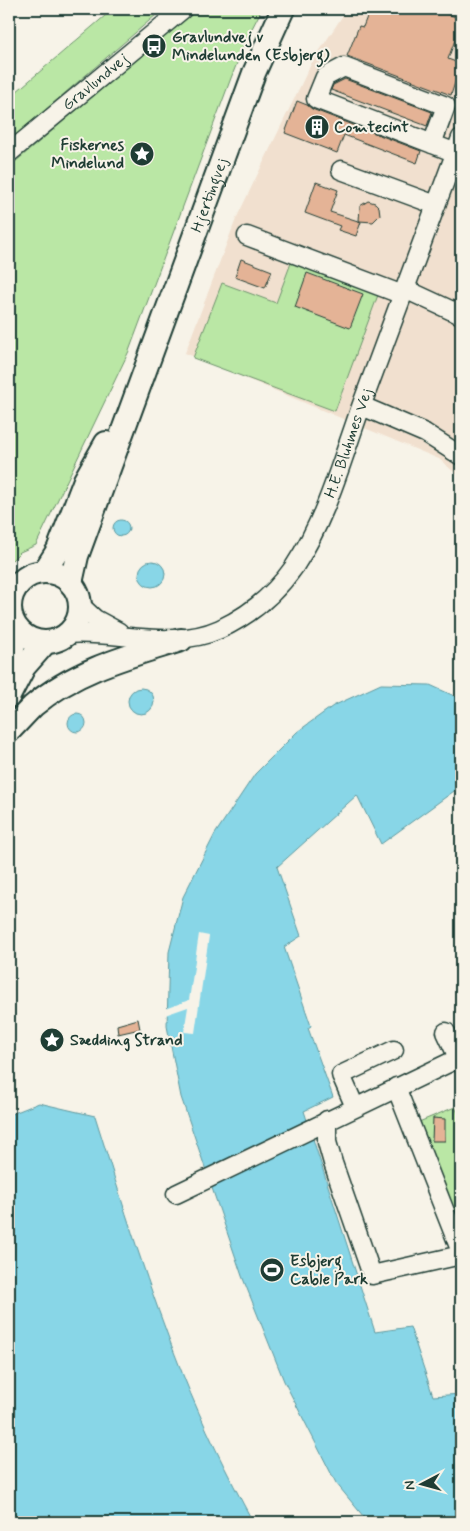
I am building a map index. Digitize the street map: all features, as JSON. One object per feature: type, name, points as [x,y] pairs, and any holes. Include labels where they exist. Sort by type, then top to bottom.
[{"type":"main road","name":"Hjertingvej","points":[[71,583],[77,556],[254,72],[283,9]]},
{"type":"main road","name":"Hjertingvej","points":[[44,572],[58,550],[85,480],[140,381]]},
{"type":"main road","points":[[9,696],[24,667],[57,638],[74,626],[79,616],[80,605],[77,593],[71,583],[54,573],[33,574],[23,579],[15,587],[10,598],[9,609],[12,620],[18,630],[31,639],[57,638]]},
{"type":"main road","points":[[9,664],[18,630]]},
{"type":"main road","points":[[9,731],[34,706],[63,685],[100,667],[181,640]]},
{"type":"street","name":"Gravlundvej","points":[[9,153],[183,9]]},
{"type":"street","points":[[432,144],[446,106],[344,67],[325,77],[316,99],[432,144],[459,146]]},
{"type":"street","name":"H.E. Bluhmes Vej","points":[[57,638],[88,633],[181,640],[219,630],[244,617],[271,596],[293,568],[310,540],[332,492],[459,146]]},
{"type":"street","points":[[341,170],[436,205]]},
{"type":"street","points":[[247,236],[404,292],[461,315]]},
{"type":"street","points":[[362,406],[425,433],[461,456]]},
{"type":"street","name":"H.E. Bluhmes Vej","points":[[80,605],[95,619],[129,636]]},
{"type":"street","points":[[176,1194],[396,1087],[460,1060],[446,1032]]},
{"type":"street","points":[[355,1107],[341,1075],[394,1050]]},
{"type":"street","points":[[323,1122],[333,1163],[372,1275],[461,1254],[396,1087]]},
{"type":"shaded area","points":[[347,9],[461,9],[461,478],[439,459],[185,353],[236,219],[311,64]]},
{"type":"green space","points":[[113,9],[163,9],[9,141],[9,98]]},
{"type":"green space","points":[[197,9],[262,9],[247,38],[231,78],[129,351],[36,545],[20,552],[9,563],[9,167]]},
{"type":"green space","points":[[291,263],[378,295],[335,411],[193,358],[222,283],[276,303]]},
{"type":"green space","points":[[455,1107],[461,1119],[461,1227],[419,1122]]},
{"type":"water","points":[[121,520],[129,528],[121,536],[113,528]]},
{"type":"water","points":[[152,561],[161,565],[165,574],[161,583],[152,587],[143,583],[139,574],[143,565]]},
{"type":"water","points":[[381,684],[430,685],[461,699],[461,786],[381,844],[357,795],[277,867],[301,936],[284,947],[311,1026],[308,1028],[333,1097],[304,1111],[375,1332],[410,1327],[433,1396],[461,1394],[461,1522],[368,1522],[336,1483],[284,1381],[242,1276],[181,1097],[167,1026],[169,952],[183,897],[215,834],[255,774],[297,732],[333,706]]},
{"type":"water","points":[[141,688],[150,692],[154,701],[150,710],[141,714],[132,710],[128,701],[132,692]]},
{"type":"water","points":[[77,714],[83,717],[86,723],[83,729],[77,732],[71,729],[68,723],[71,717]]},
{"type":"water","points":[[39,1103],[95,1116],[147,1278],[183,1375],[216,1449],[253,1522],[9,1522],[9,1231],[11,1226],[9,1211],[9,1115]]},
{"type":"pier","points":[[199,934],[209,936],[195,1033],[184,1032],[188,1007],[165,1015],[165,1009],[189,1000]]},
{"type":"building","points":[[370,9],[434,9],[461,19],[461,24],[448,59],[461,64],[451,95],[347,56],[359,26],[363,27]]},
{"type":"building","points":[[345,79],[432,112],[427,126],[331,90],[333,85]]},
{"type":"building","name":"Comtecint","points":[[297,101],[312,109],[421,151],[417,163],[344,135],[337,153],[285,133]]},
{"type":"building","points":[[316,182],[338,190],[330,212],[361,222],[356,236],[338,230],[340,226],[305,213]]},
{"type":"building","points":[[368,201],[375,203],[379,207],[380,215],[373,222],[359,221],[360,206]]},
{"type":"building","points":[[241,259],[272,271],[265,288],[235,277]]},
{"type":"building","points":[[307,273],[363,294],[350,328],[295,307]]},
{"type":"building","points":[[138,1019],[140,1029],[118,1034],[117,1025]]},
{"type":"building","points":[[433,1118],[445,1119],[445,1141],[432,1141]]},
{"type":"place","name":"Gravlundvej v Mindelunden (Esbjerg)","points":[[154,46]]},
{"type":"place","name":"Comtecint","points":[[317,127]]},
{"type":"place","name":"Fiskernes Mindelund","points":[[142,154]]},
{"type":"place","name":"Sædding Strand","points":[[52,1040]]},
{"type":"place","name":"Esbjerg Cable Park","points":[[272,1270]]}]
